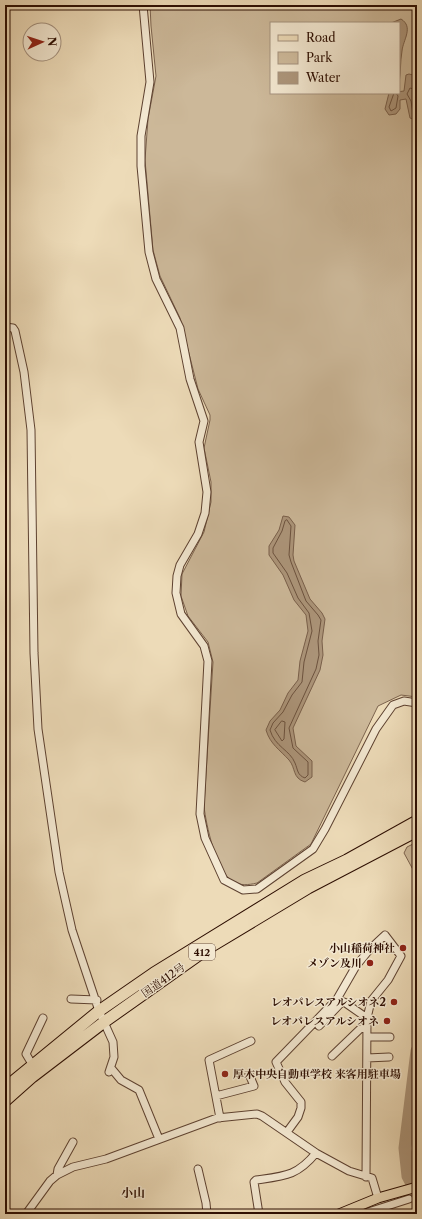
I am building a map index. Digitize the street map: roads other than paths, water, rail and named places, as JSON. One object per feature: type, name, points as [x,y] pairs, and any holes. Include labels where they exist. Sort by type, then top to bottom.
[{"type":"highway","name":"国道412号","points":[[5,1088],[98,1005],[298,883],[347,860],[417,821]]},
{"type":"highway","name":"国道412号","points":[[5,1101],[104,1022],[216,943],[308,888],[417,831]]},
{"type":"main road","points":[[339,1214],[378,1198],[417,1187]]},
{"type":"street","points":[[143,5],[150,82],[141,150],[149,252],[156,279],[180,328],[190,379],[204,421],[199,442],[207,492],[206,508],[198,534],[180,565],[176,584],[177,598],[181,614],[202,642],[208,661],[200,814],[205,838],[222,878],[230,885],[240,889],[257,889],[313,849],[325,829],[376,729],[386,713],[397,703],[417,703]]},
{"type":"street","points":[[5,327],[13,328],[15,331],[24,372],[31,430],[34,653],[38,729],[59,872],[72,930],[104,1022],[113,1042],[114,1057],[110,1070],[121,1080],[139,1090],[160,1139]]},
{"type":"street","points":[[287,1132],[298,1117],[302,1108],[301,1102],[285,1082],[276,1060],[337,999],[356,966],[370,949],[385,935],[401,956],[388,980],[371,1002],[367,1018],[366,1177]]},
{"type":"street","points":[[71,999],[98,1005]]},
{"type":"street","points":[[319,1026],[331,1016],[341,1003],[344,1002],[367,1018]]},
{"type":"street","points":[[32,1064],[26,1054],[43,1018]]},
{"type":"street","points":[[332,1056],[360,1029],[367,1027]]},
{"type":"street","points":[[367,1037],[390,1037]]},
{"type":"street","points":[[220,1118],[209,1060],[252,1041]]},
{"type":"street","points":[[367,1058],[389,1057]]},
{"type":"street","points":[[216,1096],[254,1086],[249,1074]]},
{"type":"street","points":[[26,1214],[50,1181],[57,1175],[73,1167],[106,1159],[220,1118],[257,1114],[287,1132],[316,1153],[350,1172],[372,1178],[378,1198]]},
{"type":"street","points":[[57,1175],[58,1169],[73,1142]]},
{"type":"street","points":[[259,1214],[254,1182],[256,1180],[295,1172],[305,1166],[316,1153]]},
{"type":"street","points":[[198,1169],[207,1214]]},
{"type":"street","points":[[362,1214],[409,1199]]},
{"type":"water","points":[[401,19],[407,26],[407,34],[402,51],[400,72],[400,22],[394,22]]},
{"type":"water","points":[[406,75],[413,75],[417,90],[417,121],[410,118],[406,99],[400,100],[400,109],[396,114],[389,115],[385,109],[389,94],[400,94],[400,92],[404,91]]},
{"type":"water","points":[[283,516],[289,517],[295,525],[294,561],[310,599],[325,619],[322,641],[323,655],[320,670],[293,728],[296,746],[312,761],[312,777],[305,782],[298,778],[289,760],[273,743],[266,730],[270,721],[280,710],[288,693],[298,680],[300,661],[308,631],[306,615],[294,600],[283,575],[269,555],[269,546],[279,530]]},
{"type":"waterway","points":[[417,1051],[405,1148],[408,1176],[417,1193]]},
{"type":"place","name":"小山稲荷神社","points":[[403,948]]},
{"type":"place","name":"メゾン及川","points":[[370,963]]},
{"type":"place","name":"レオパレスアルシオネ2","points":[[394,1002]]},
{"type":"place","name":"レオパレスアルシオネ","points":[[387,1021]]},
{"type":"place","name":"厚木中央自動車学校 来客用駐車場","points":[[225,1074]]},
{"type":"district","name":"小山","points":[[133,1193]]}]
